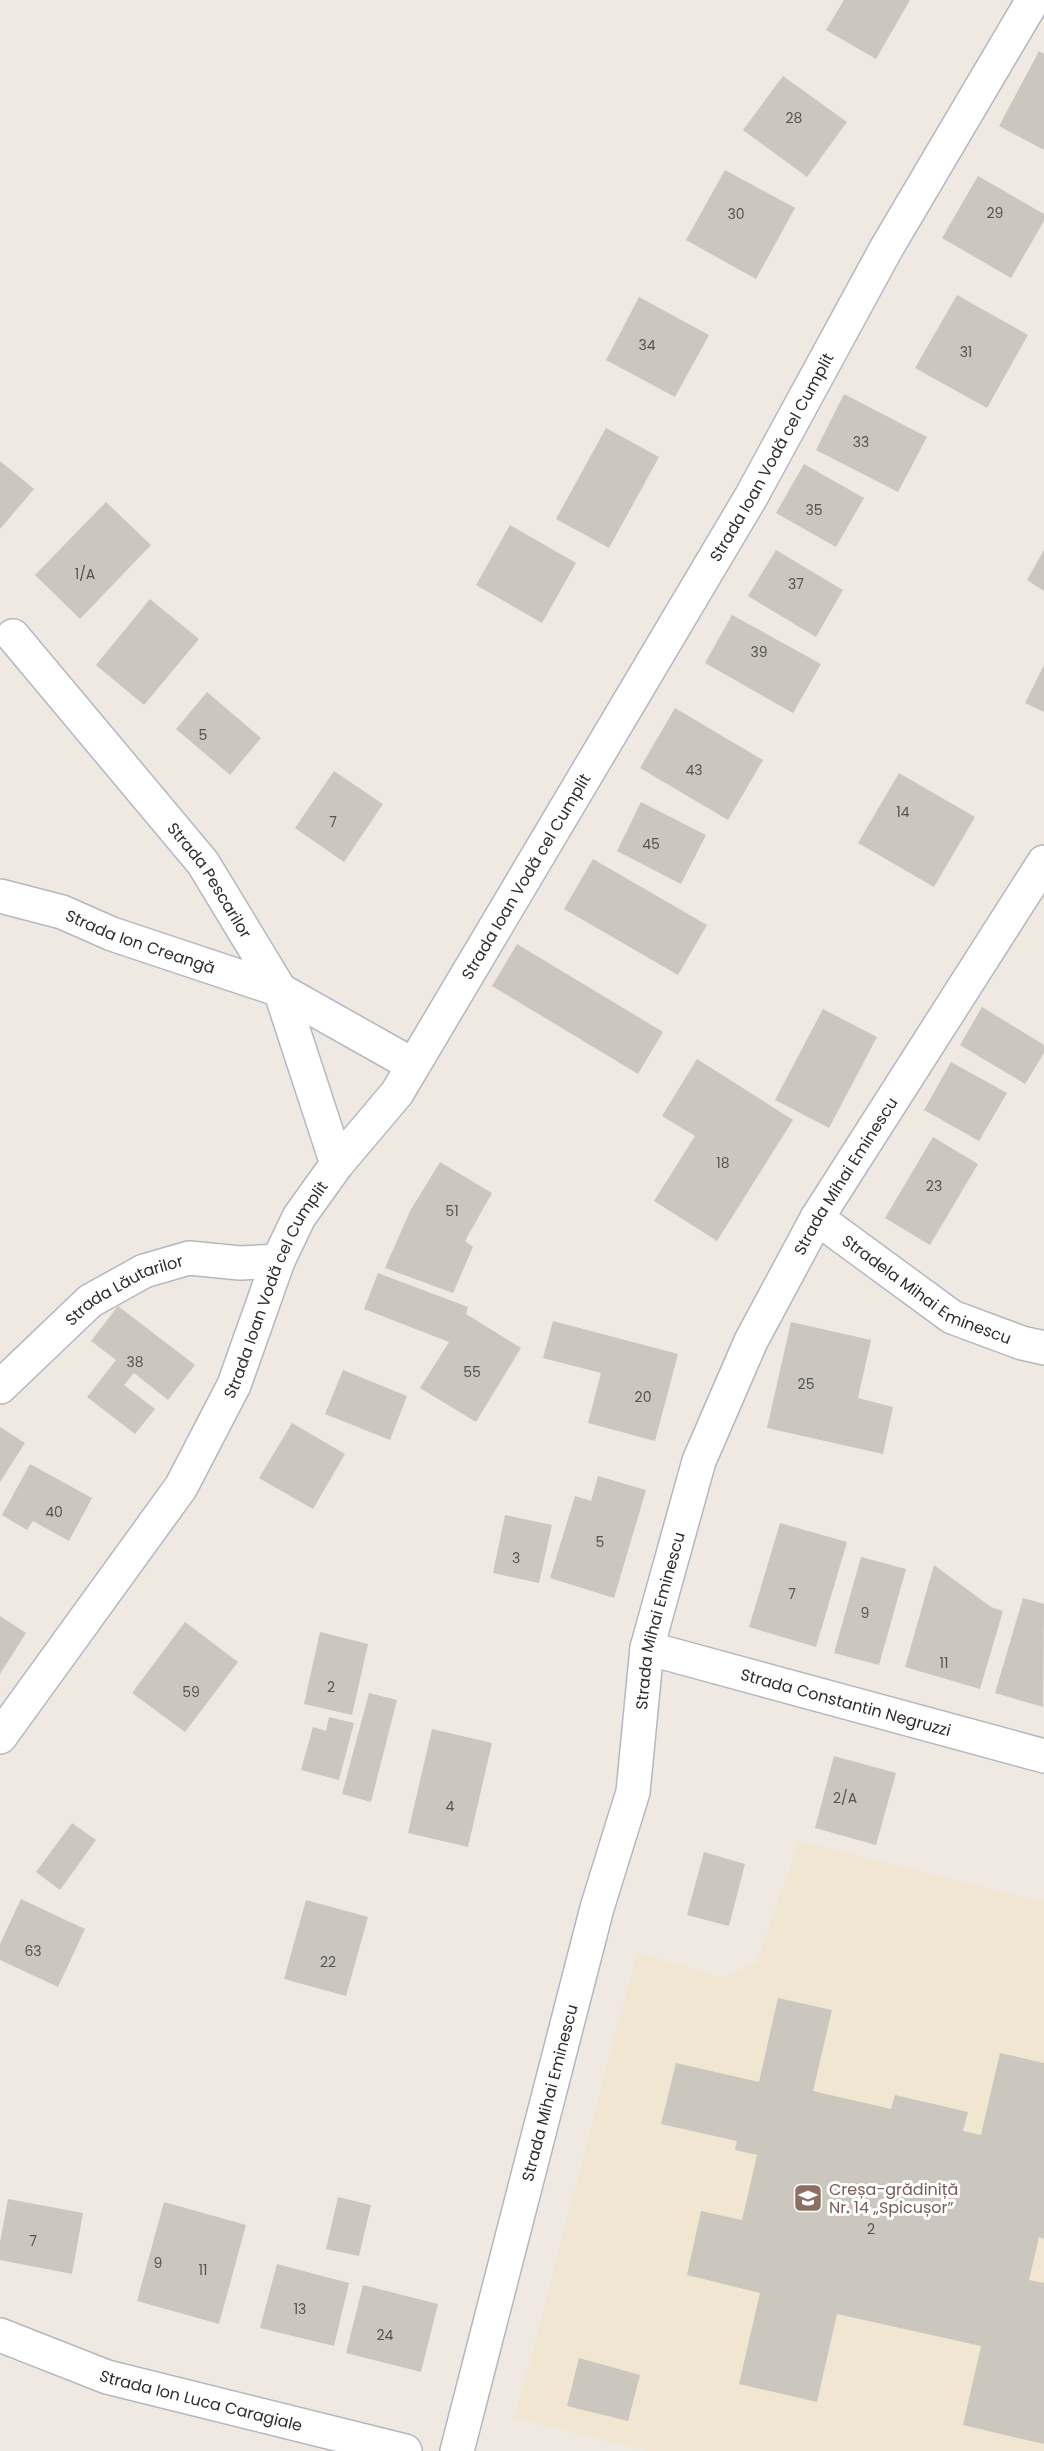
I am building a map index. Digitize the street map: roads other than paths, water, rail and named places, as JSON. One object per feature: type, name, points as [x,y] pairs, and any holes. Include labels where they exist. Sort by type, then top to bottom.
[{"type":"street","name":"Strada Ioan Vodă cel Cumplit","points":[[0,1737],[181,1487],[234,1385],[278,1261],[299,1217],[338,1164],[397,1093],[751,497],[886,249],[1033,0]]},
{"type":"street","name":"Strada Pescarilor","points":[[13,636],[203,863],[280,990],[338,1164]]},
{"type":"street","name":"Strada Mihai Eminescu","points":[[457,2451],[597,1908],[633,1792],[646,1648],[699,1461],[751,1341],[817,1218],[1044,862]]},
{"type":"street","name":"Strada Ion Creangă","points":[[0,896],[62,912],[112,934],[280,990],[413,1065]]},
{"type":"street","name":"Stradela Mihai Eminescu","points":[[817,1218],[952,1317],[1022,1343],[1044,1348]]},
{"type":"street","name":"Strada Lăutarilor","points":[[0,1387],[90,1300],[144,1271],[189,1258],[240,1263],[278,1261]]},
{"type":"street","name":"Strada Constantin Negruzzi","points":[[646,1648],[1044,1756]]},
{"type":"street","name":"Strada Ion Luca Caragiale","points":[[0,2335],[107,2377],[405,2451]]},
{"type":"place","name":"Creșa-grădiniță Nr. 14 „Spicușor”","points":[[808,2198]]}]
